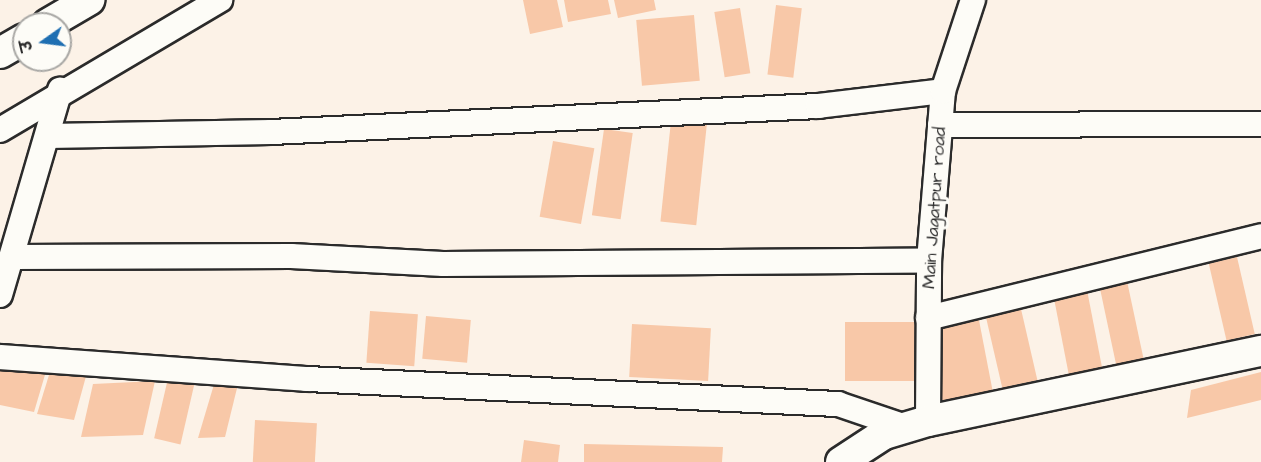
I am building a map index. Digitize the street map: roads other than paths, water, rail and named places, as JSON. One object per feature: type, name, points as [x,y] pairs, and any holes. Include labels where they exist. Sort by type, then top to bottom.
[{"type":"street","points":[[68,12],[89,0]]},
{"type":"street","points":[[0,130],[60,90],[220,0]]},
{"type":"street","name":"Main Jagatpur road","points":[[917,424],[928,318],[929,261],[943,91],[973,0]]},
{"type":"street","points":[[0,296],[60,90]]},
{"type":"street","points":[[48,136],[272,132],[806,106],[943,91]]},
{"type":"street","points":[[940,125],[1261,124]]},
{"type":"street","points":[[928,318],[1261,236]]},
{"type":"street","points":[[12,257],[291,256],[443,264],[929,261]]},
{"type":"street","points":[[842,462],[884,434],[917,424],[1261,351]]},
{"type":"street","points":[[0,357],[307,379],[838,404],[917,424]]}]
